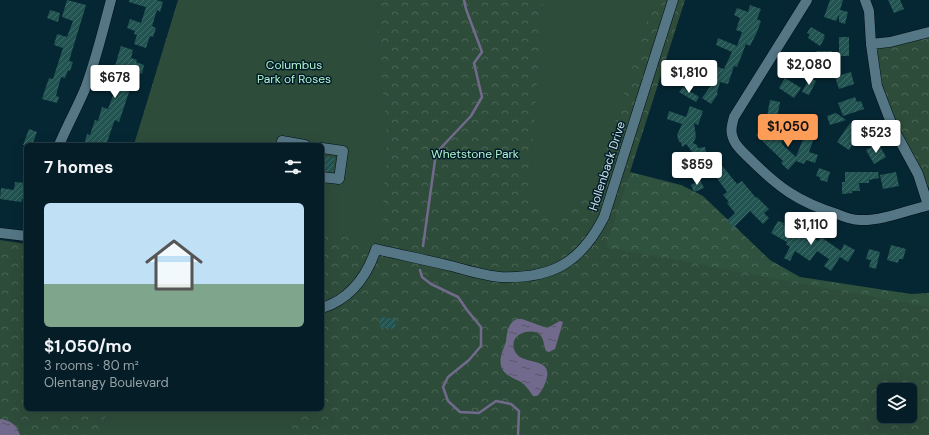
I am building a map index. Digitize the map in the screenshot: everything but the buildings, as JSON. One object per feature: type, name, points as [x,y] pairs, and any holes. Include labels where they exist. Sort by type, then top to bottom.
[{"type":"street","points":[[60,143],[91,72],[102,38],[110,0]]},
{"type":"street","name":"Hollenback Drive","points":[[324,307],[341,299],[352,290],[366,274],[376,249],[501,277],[529,276],[550,272],[563,266],[574,258],[592,239],[604,217],[673,0]]},
{"type":"street","points":[[807,0],[734,117],[731,128],[733,139],[739,149],[771,180],[806,203],[849,218],[869,220],[929,205],[918,174],[893,128],[877,86],[871,44],[869,11],[865,0]]},
{"type":"street","points":[[871,44],[890,42],[929,32]]},
{"type":"street","points":[[282,143],[282,141],[294,143]]},
{"type":"street","points":[[324,148],[343,151],[339,179],[324,177]]},
{"type":"street","points":[[0,233],[24,236]]},
{"type":"green space","name":"Whetstone Park","points":[[178,0],[685,0],[606,247],[929,307],[929,435],[0,435],[0,240],[24,244],[24,411],[324,411],[324,143],[135,143]]},
{"type":"green space","name":"Columbus Park of Roses","points":[[179,0],[379,0],[377,25],[386,118],[387,157],[383,196],[384,217],[375,243],[324,232],[324,143],[135,143]]},
{"type":"green space","points":[[543,0],[654,0],[592,193],[550,218],[529,194]]},
{"type":"green space","points":[[929,35],[929,188],[898,126],[879,79],[875,48]]},
{"type":"green space","points":[[630,172],[681,185],[703,196],[770,260],[800,277],[911,294],[929,293],[929,435],[712,435],[599,261],[605,240]]},
{"type":"green space","points":[[107,411],[285,411],[295,435],[100,435]]},
{"type":"water","points":[[516,319],[522,319],[547,328],[560,321],[563,322],[555,349],[549,352],[546,351],[541,336],[534,332],[519,335],[513,343],[514,349],[518,355],[524,359],[544,365],[547,370],[547,378],[542,390],[536,396],[533,396],[523,383],[505,373],[501,366],[501,356],[506,343],[508,328]]},
{"type":"water","points":[[0,419],[13,424],[17,428],[20,435],[0,435]]},
{"type":"waterway","points":[[423,246],[436,153],[471,116],[482,97],[474,63],[482,52],[464,0]]},
{"type":"waterway","points":[[420,270],[422,277],[431,284],[458,297],[481,327],[481,346],[469,360],[448,377],[443,387],[448,401],[460,412],[479,413],[496,401],[511,404],[519,411],[518,435]]}]
